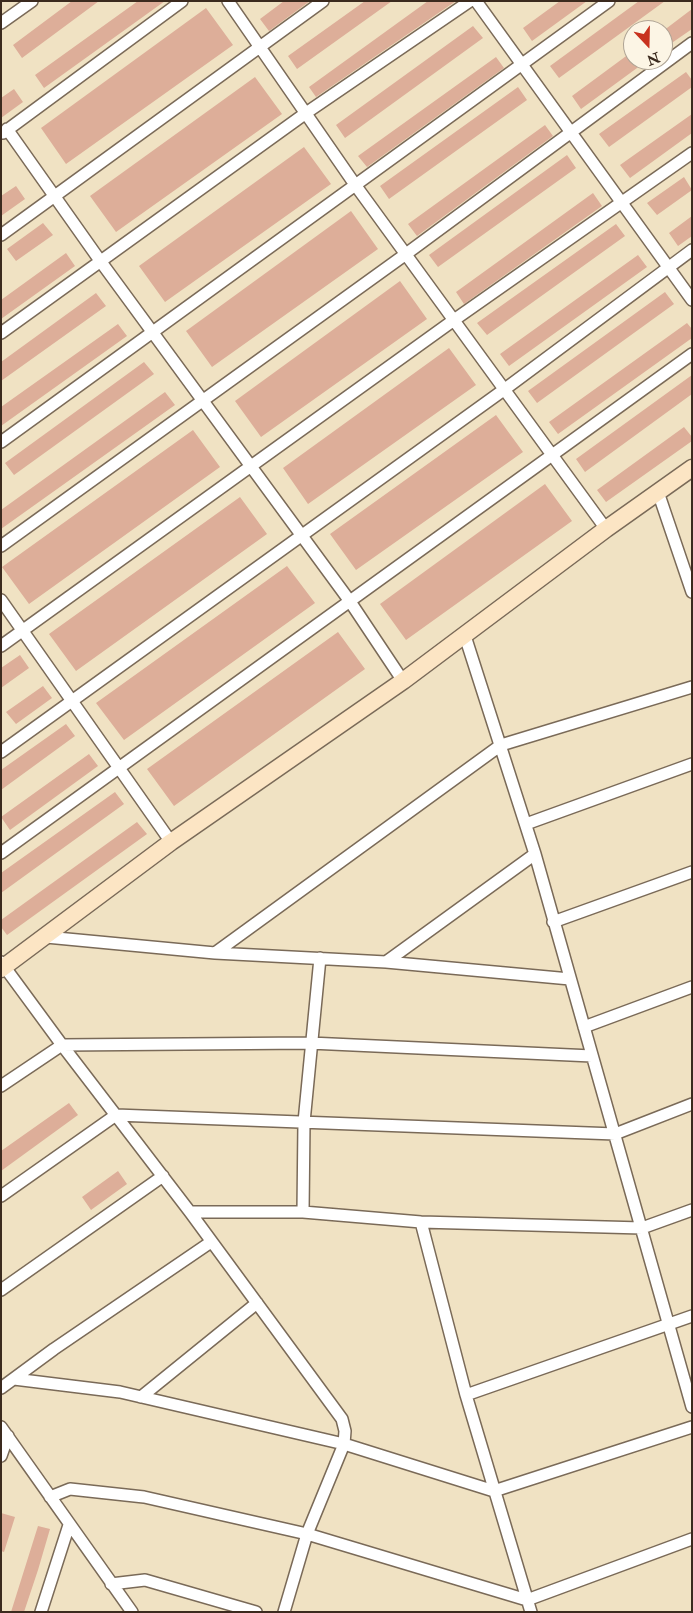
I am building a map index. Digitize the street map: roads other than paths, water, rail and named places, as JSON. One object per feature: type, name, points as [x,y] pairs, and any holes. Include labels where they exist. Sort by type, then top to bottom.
[{"type":"street","points":[[1,23],[32,1]]},
{"type":"street","points":[[182,1],[4,132],[56,196],[101,262],[349,600],[404,681]]},
{"type":"street","points":[[228,1],[356,186],[606,528]]},
{"type":"street","points":[[1,235],[258,46],[323,1]]},
{"type":"street","points":[[1,333],[306,113],[470,1]]},
{"type":"street","points":[[476,1],[692,300]]},
{"type":"street","points":[[1,442],[523,66],[609,1]]},
{"type":"street","points":[[1,546],[406,254],[692,43]]},
{"type":"street","points":[[1,646],[454,320],[692,152]]},
{"type":"street","points":[[1,752],[505,389],[692,250]]},
{"type":"street","points":[[1,853],[552,453],[692,354]]},
{"type":"street","points":[[284,1612],[307,1534],[344,1444],[345,1431],[342,1419],[163,1176],[2,966],[46,937],[171,842],[404,681],[606,528],[692,468]]},
{"type":"street","points":[[658,492],[692,592]]},
{"type":"street","points":[[1,600],[171,842]]},
{"type":"street","points":[[465,636],[535,854],[670,1324],[692,1407]]},
{"type":"street","points":[[215,953],[501,745],[692,687]]},
{"type":"street","points":[[526,824],[692,764]]},
{"type":"street","points":[[386,962],[535,854]]},
{"type":"street","points":[[553,922],[692,872]]},
{"type":"street","points":[[46,937],[215,953],[386,962],[570,979]]},
{"type":"street","points":[[303,1212],[304,1122],[310,1043],[320,958]]},
{"type":"street","points":[[584,1027],[692,987]]},
{"type":"street","points":[[1,1086],[62,1045],[310,1043],[592,1056]]},
{"type":"street","points":[[1,1196],[116,1115],[615,1134],[692,1104]]},
{"type":"street","points":[[1,1290],[163,1176]]},
{"type":"street","points":[[190,1212],[303,1212],[421,1222],[642,1228],[692,1210]]},
{"type":"street","points":[[421,1222],[466,1395],[531,1612]]},
{"type":"street","points":[[1,1388],[212,1242]]},
{"type":"street","points":[[141,1397],[257,1303]]},
{"type":"street","points":[[466,1395],[692,1316]]},
{"type":"street","points":[[14,1378],[141,1397],[344,1444],[494,1491],[692,1427]]},
{"type":"street","points":[[1,1456],[4,1432]]},
{"type":"street","points":[[4,1432],[131,1611]]},
{"type":"street","points":[[50,1497],[70,1489],[144,1497],[307,1534],[527,1600],[692,1539]]},
{"type":"street","points":[[41,1612],[69,1525]]},
{"type":"street","points":[[111,1584],[145,1580],[256,1612]]}]
